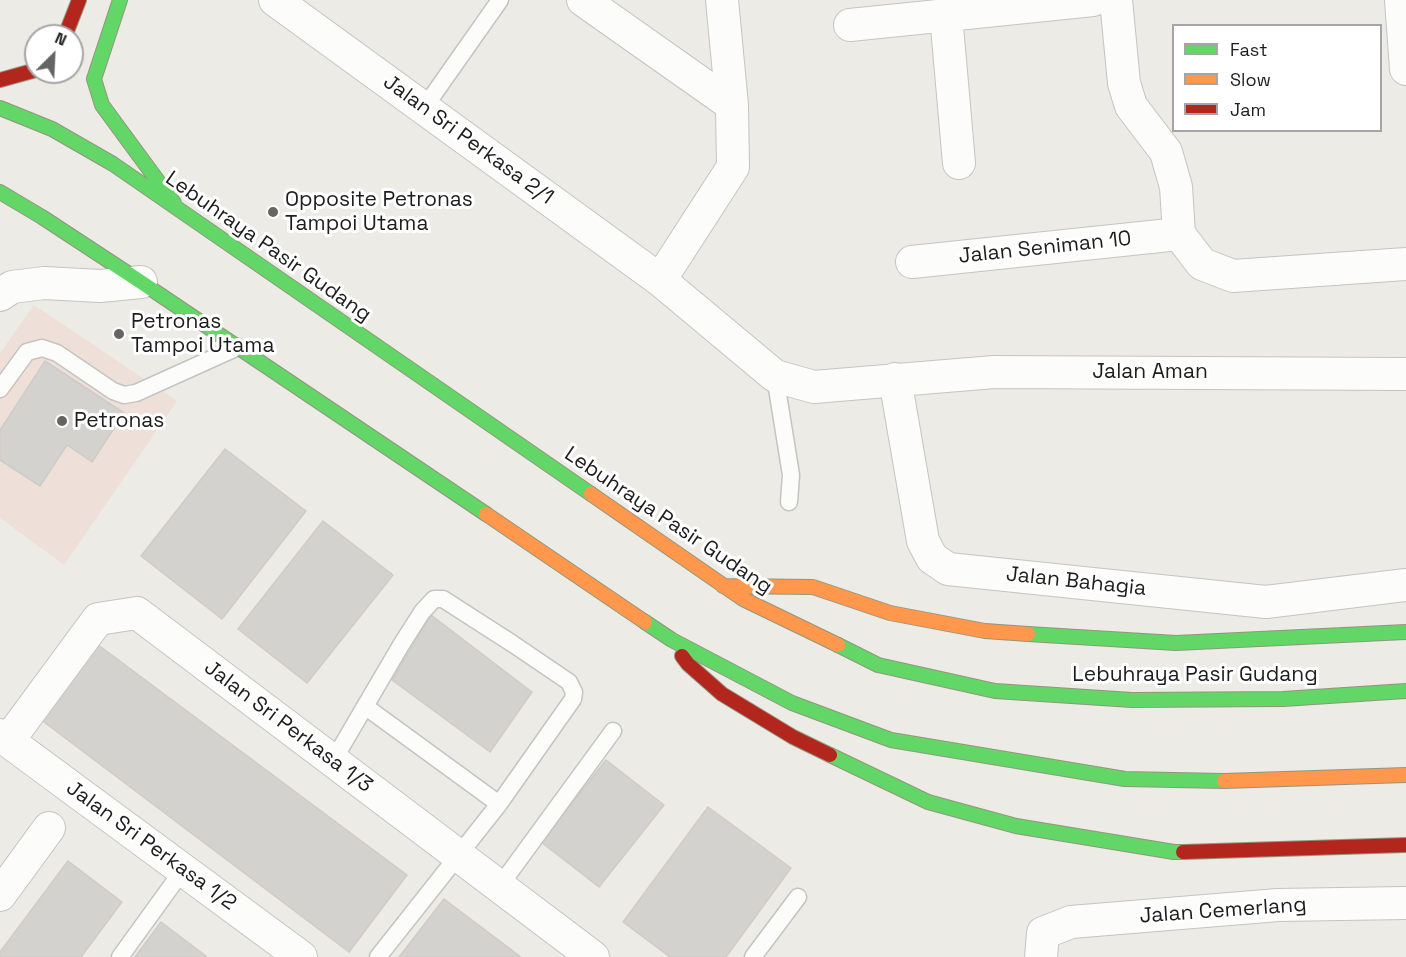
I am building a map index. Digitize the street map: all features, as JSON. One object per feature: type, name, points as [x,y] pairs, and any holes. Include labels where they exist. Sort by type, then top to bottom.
[{"type":"main road","points":[[70,24],[79,0]]},
{"type":"main road","points":[[120,0],[94,79],[102,105],[181,213]]},
{"type":"main road","points":[[0,80],[24,74]]},
{"type":"main road","name":"Lebuhraya Pasir Gudang","points":[[0,108],[62,135],[113,164],[721,586],[756,606],[878,664],[995,692],[1132,700],[1283,699],[1406,691]]},
{"type":"main road","points":[[0,192],[141,282],[672,640],[792,703],[891,740],[1125,779],[1235,781],[1406,776]]},
{"type":"main road","points":[[721,586],[813,587],[890,613],[985,631],[1176,643],[1406,632]]},
{"type":"main road","points":[[672,640],[688,664],[722,694],[793,737],[928,802],[1016,826],[1174,852],[1406,845]]},
{"type":"street","name":"Jalan Sri Perkasa 2/1","points":[[275,0],[660,280],[775,376]]},
{"type":"street","points":[[583,0],[732,105]]},
{"type":"street","points":[[660,280],[733,167],[732,105],[722,0]]},
{"type":"street","points":[[850,25],[1093,0]]},
{"type":"street","points":[[1116,0],[1124,83],[1131,106],[1167,152],[1176,187],[1179,234],[1202,264],[1233,276],[1406,264]]},
{"type":"street","points":[[1401,0],[1406,69]]},
{"type":"street","points":[[946,15],[959,163]]},
{"type":"street","name":"Jalan Seniman 10","points":[[912,262],[1179,234]]},
{"type":"street","points":[[0,295],[12,287],[44,283],[100,286],[141,282]]},
{"type":"street","name":"Jalan Aman","points":[[775,376],[814,387],[994,372],[1406,374]]},
{"type":"street","name":"Jalan Bahagia","points":[[895,379],[923,541],[932,558],[948,569],[1266,602],[1406,585]]},
{"type":"street","name":"Jalan Sri Perkasa 1/3","points":[[4,738],[98,619],[137,613],[593,957]]},
{"type":"street","name":"Jalan Sri Perkasa 1/2","points":[[4,738],[301,957]]},
{"type":"street","points":[[0,895],[49,828]]},
{"type":"street","name":"Jalan Cemerlang","points":[[1042,945],[1071,922],[1278,906],[1406,903]]},
{"type":"lane","points":[[424,108],[500,0]]},
{"type":"lane","points":[[0,389],[27,352],[42,348],[57,353],[113,392],[124,395],[136,393],[238,347]]},
{"type":"lane","points":[[775,376],[791,475],[789,502]]},
{"type":"lane","points":[[333,761],[401,645],[422,612],[434,599],[443,599],[569,682],[574,692],[573,699],[499,804],[378,957]]},
{"type":"lane","points":[[366,707],[499,804]]},
{"type":"lane","points":[[499,887],[614,731]]},
{"type":"lane","points":[[120,957],[183,870]]},
{"type":"lane","points":[[753,957],[798,897]]},
{"type":"shaded area","points":[[34,305],[177,401],[64,565],[0,518],[0,353]]},
{"type":"building","name":"Petronas","points":[[45,361],[124,413],[92,462],[67,445],[40,486],[0,460],[0,430]]},
{"type":"building","points":[[225,449],[306,511],[222,619],[141,556]]},
{"type":"building","points":[[323,521],[393,575],[307,683],[238,629]]},
{"type":"building","points":[[431,615],[532,692],[490,752],[392,680]]},
{"type":"building","points":[[97,644],[407,875],[349,952],[40,719]]},
{"type":"building","points":[[606,760],[664,805],[599,887],[541,842]]},
{"type":"building","points":[[708,807],[791,868],[726,957],[670,957],[623,922]]},
{"type":"building","points":[[68,861],[122,902],[81,957],[0,957],[0,952]]},
{"type":"building","points":[[444,899],[521,957],[399,957]]},
{"type":"building","points":[[161,922],[206,956],[206,957],[135,957]]},
{"type":"traffic: fast","points":[[120,0],[94,79],[102,105],[174,203]]},
{"type":"traffic: fast","points":[[0,108],[52,129],[113,164],[591,494]]},
{"type":"traffic: fast","points":[[0,192],[141,282],[486,514]]},
{"type":"traffic: fast","points":[[645,622],[672,640],[792,703],[891,740],[1125,779],[1224,781]]},
{"type":"traffic: fast","points":[[1028,634],[1176,643],[1406,632]]},
{"type":"traffic: fast","points":[[838,645],[878,665],[995,691],[1132,700],[1283,699],[1406,691]]},
{"type":"traffic: fast","points":[[830,755],[928,802],[1016,826],[1183,852]]},
{"type":"traffic: slow","points":[[591,494],[743,599],[838,645]]},
{"type":"traffic: slow","points":[[486,514],[645,622]]},
{"type":"traffic: slow","points":[[723,586],[813,587],[890,613],[985,631],[1028,634]]},
{"type":"traffic: slow","points":[[1224,781],[1406,775]]},
{"type":"traffic: jam","points":[[70,24],[79,0]]},
{"type":"traffic: jam","points":[[0,80],[24,73]]},
{"type":"traffic: jam","points":[[682,656],[722,694],[793,737],[830,755]]},
{"type":"traffic: jam","points":[[1183,852],[1406,845]]},
{"type":"place","name":"Opposite Petronas Tampoi Utama","points":[[273,212]]},
{"type":"place","name":"Petronas Tampoi Utama","points":[[119,334]]},
{"type":"place","name":"Petronas","points":[[62,421]]}]
